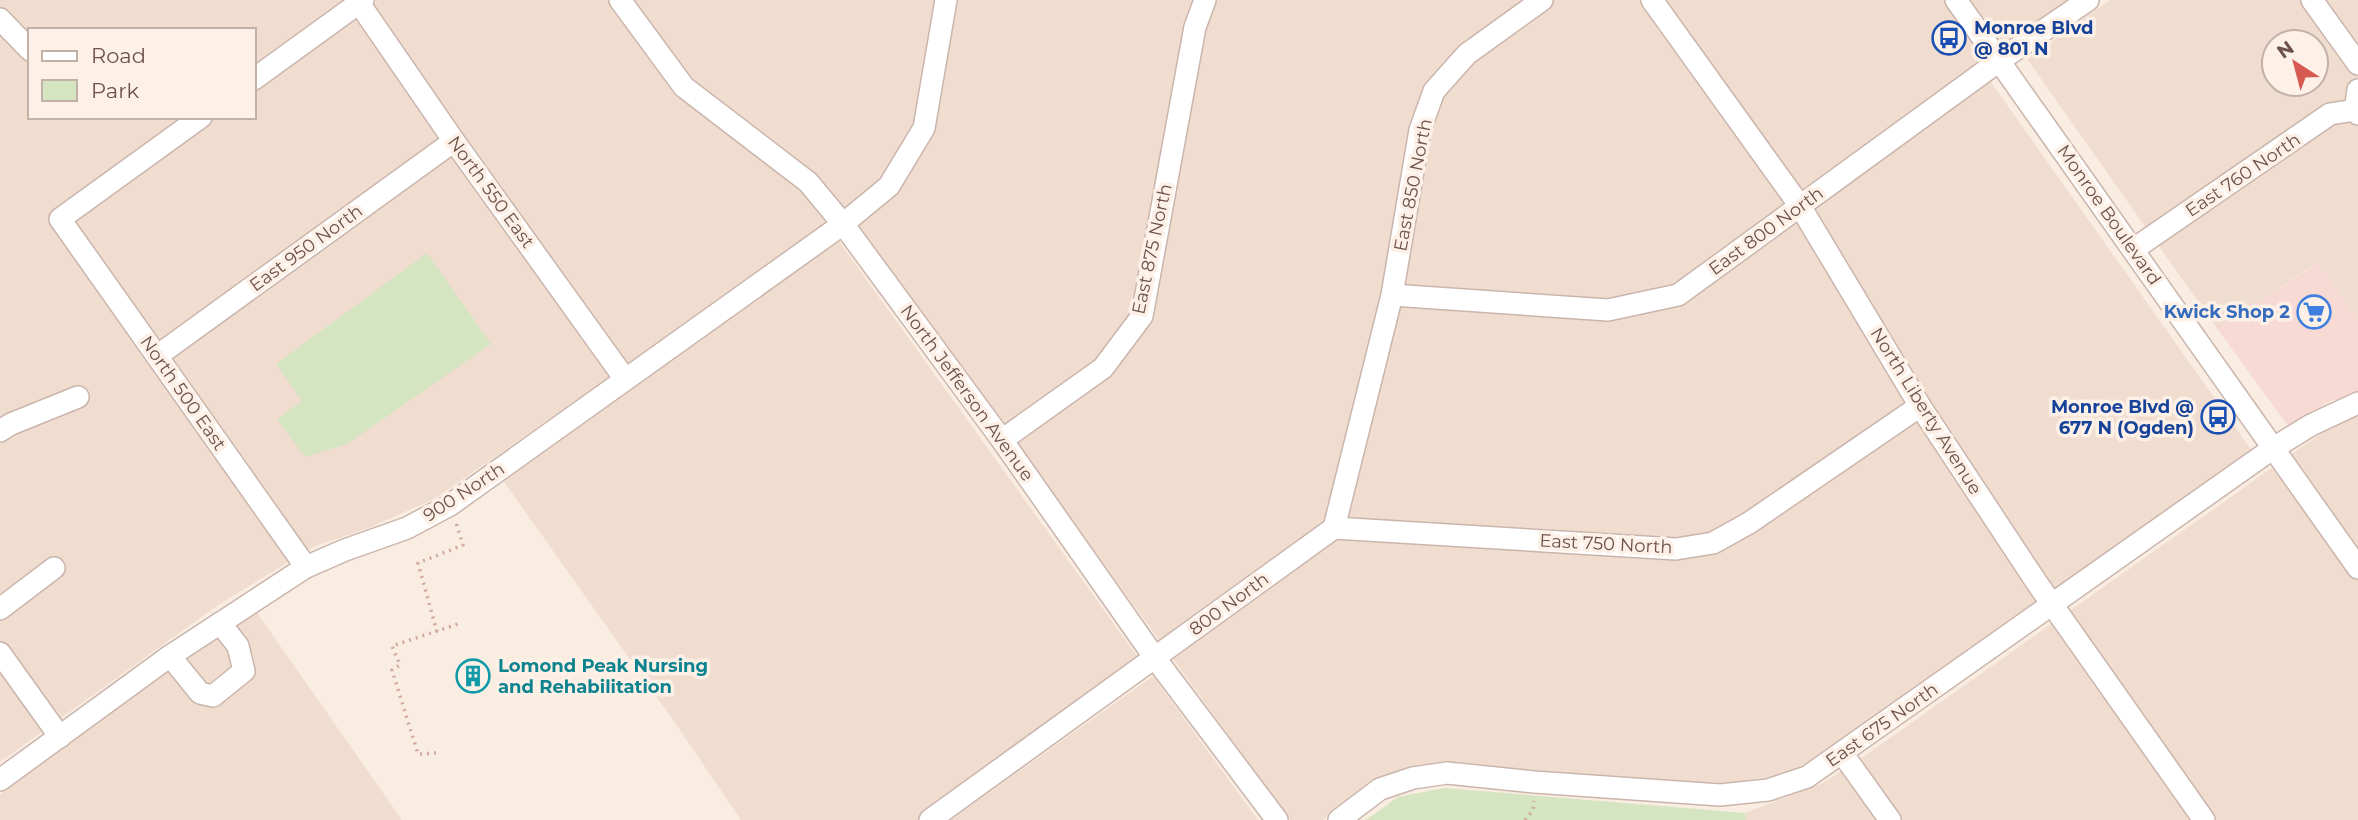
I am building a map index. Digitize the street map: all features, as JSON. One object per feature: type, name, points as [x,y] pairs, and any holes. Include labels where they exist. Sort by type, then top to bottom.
[{"type":"street","name":"North Jefferson Avenue","points":[[620,0],[684,87],[808,182],[843,224],[1002,440],[1155,658],[1277,820]]},
{"type":"street","name":"900 North","points":[[0,780],[170,656],[306,567],[407,528],[450,505],[843,224],[890,186],[924,128],[946,0]]},
{"type":"street","name":"East 875 North","points":[[1002,440],[1103,368],[1142,316],[1195,27],[1205,0]]},
{"type":"street","name":"East 850 North","points":[[1392,295],[1420,130],[1434,91],[1467,54],[1542,0]]},
{"type":"street","name":"North Liberty Avenue","points":[[1652,0],[1800,206],[1920,406],[2053,605],[2204,820]]},
{"type":"street","name":"Monroe Boulevard","points":[[1956,0],[2358,568]]},
{"type":"street","name":"East 800 North","points":[[1392,295],[1608,310],[1678,295],[1999,61],[2088,0]]},
{"type":"street","points":[[2312,0],[2358,64]]},
{"type":"street","points":[[256,78],[361,1]]},
{"type":"street","name":"North 550 East","points":[[361,1],[454,141],[625,379]]},
{"type":"street","points":[[0,19],[28,48]]},
{"type":"street","name":"East 760 North","points":[[2134,249],[2330,114],[2357,105]]},
{"type":"street","name":"North 500 East","points":[[198,119],[60,219],[306,567]]},
{"type":"street","name":"East 950 North","points":[[157,356],[454,141]]},
{"type":"street","points":[[1334,528],[1392,295]]},
{"type":"street","points":[[0,430],[78,397]]},
{"type":"street","name":"East 675 North","points":[[1339,820],[1380,789],[1413,778],[1447,773],[1720,795],[1768,790],[1807,777],[2272,449],[2311,425],[2358,403]]},
{"type":"street","name":"East 750 North","points":[[1334,528],[1676,550],[1713,542],[1749,523],[1920,406]]},
{"type":"street","name":"800 North","points":[[930,820],[1334,528]]},
{"type":"street","points":[[0,609],[54,568]]},
{"type":"street","points":[[170,656],[200,693],[214,696],[244,671],[237,646],[220,623]]},
{"type":"street","points":[[0,653],[60,737]]},
{"type":"street","points":[[1842,752],[1890,820]]},
{"type":"path","points":[[437,632],[418,563],[463,545],[450,505]]},
{"type":"path","points":[[436,753],[418,754],[392,670],[400,665],[392,646],[461,622]]},
{"type":"shaded area","points":[[0,0],[2070,0],[1978,64],[2252,451],[1840,743],[1789,773],[1728,784],[1446,764],[1370,785],[1323,820],[1290,820],[845,208],[694,319],[434,499],[366,529],[315,546],[218,605],[0,762]]},
{"type":"shaded area","points":[[2110,0],[2358,0],[2358,320],[2316,263],[2218,330],[2027,59]]},
{"type":"shaded area","points":[[838,240],[1139,659],[920,820],[741,820],[502,479]]},
{"type":"shaded area","points":[[2317,263],[2358,320],[2358,394],[2331,401],[2288,426],[2218,330]]},
{"type":"shaded area","points":[[2358,416],[2358,820],[1746,820],[1745,813],[1823,783],[1863,757],[2329,428]]},
{"type":"shaded area","points":[[253,607],[402,820],[0,820],[0,795]]},
{"type":"shaded area","points":[[1153,676],[1258,820],[951,820]]},
{"type":"green space","points":[[427,253],[491,344],[347,444],[305,457],[277,419],[302,401],[276,364]]},
{"type":"green space","points":[[1444,788],[1745,813],[1746,820],[1366,820],[1398,797]]},
{"type":"place","name":"Monroe Blvd @ 801 N","points":[[1949,38]]},
{"type":"place","name":"Kwick Shop 2","points":[[2314,312]]},
{"type":"place","name":"Monroe Blvd @ 677 N (Ogden)","points":[[2218,417]]},
{"type":"place","name":"Lomond Peak Nursing and Rehabilitation","points":[[473,676]]}]
